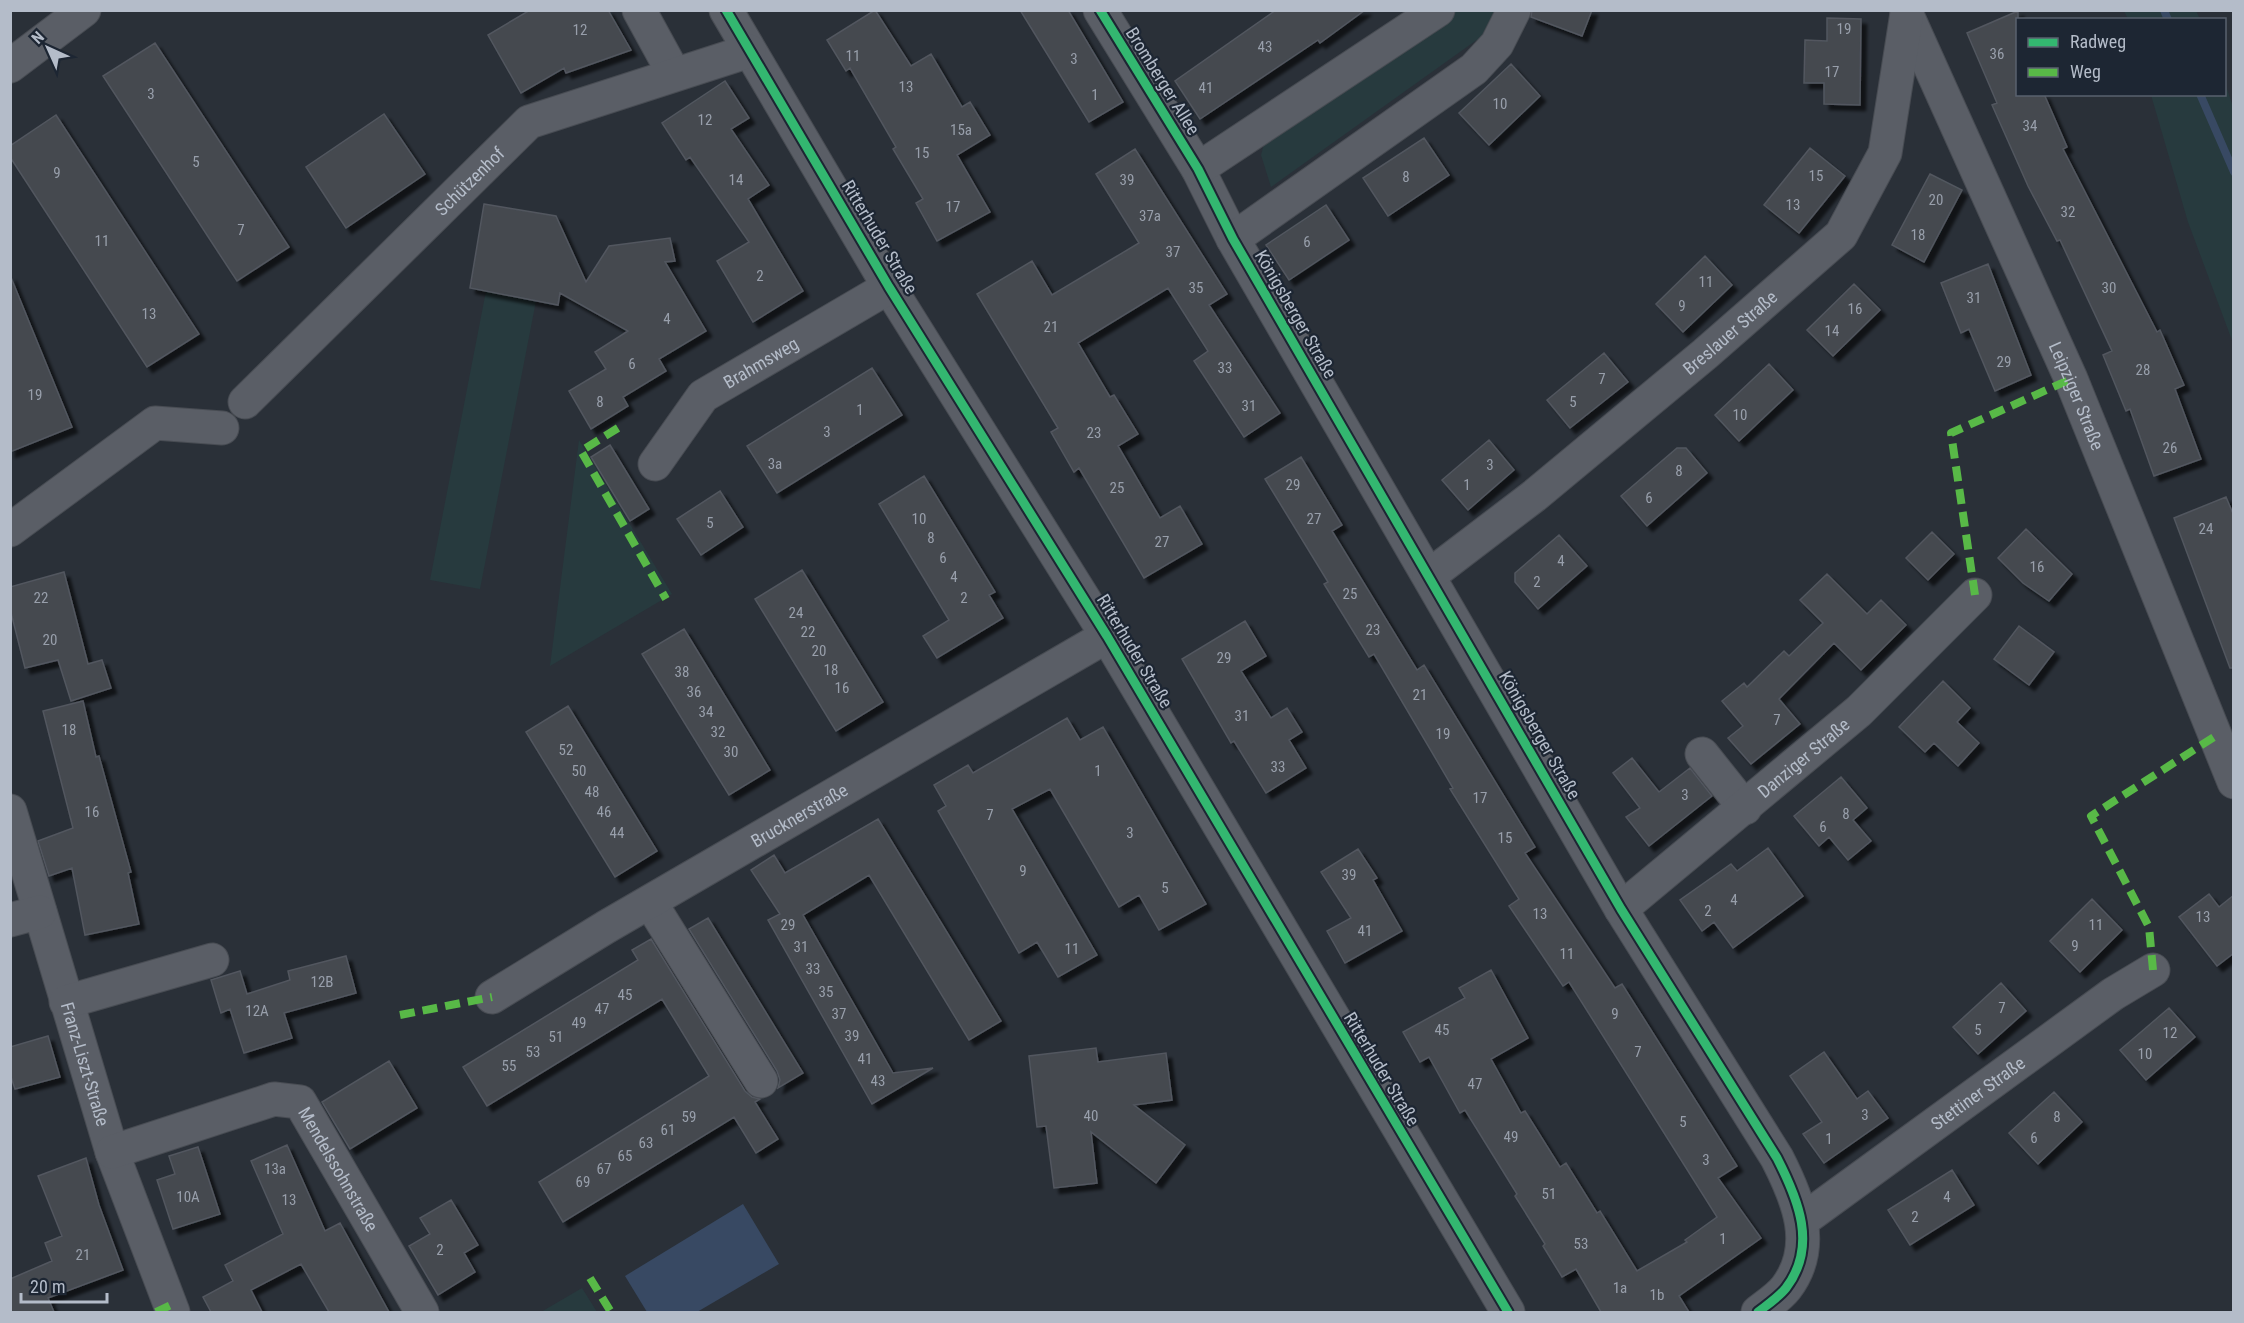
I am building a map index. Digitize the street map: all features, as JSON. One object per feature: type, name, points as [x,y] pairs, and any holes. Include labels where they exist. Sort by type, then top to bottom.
[{"type":"street","points":[[10,66],[84,10]]},
{"type":"street","points":[[639,10],[674,74]]},
{"type":"street","name":"Ritterhuder Straße","points":[[726,10],[890,286],[1107,636],[1508,1312]]},
{"type":"street","name":"Bromberger Allee","points":[[1100,10],[1198,169]]},
{"type":"street","points":[[1198,169],[1438,10]]},
{"type":"street","points":[[1233,239],[1474,69],[1497,44],[1514,10]]},
{"type":"street","name":"Breslauer Straße","points":[[1430,576],[1534,496],[1705,354],[1841,235],[1885,153],[1906,13]]},
{"type":"street","name":"Leipziger Straße","points":[[1906,13],[2071,380],[2234,782]]},
{"type":"street","name":"Schützenhof","points":[[245,402],[529,122],[749,51]]},
{"type":"street","name":"Königsberger Straße","points":[[1198,169],[1233,239],[1621,909],[1777,1158],[1793,1190],[1803,1220],[1799,1263],[1785,1288],[1758,1312]]},
{"type":"street","name":"Brahmsweg","points":[[655,464],[703,396],[890,286]]},
{"type":"street","points":[[10,530],[155,423],[222,428]]},
{"type":"street","name":"Danziger Straße","points":[[1621,909],[1859,711],[1974,595]]},
{"type":"street","name":"Brucknerstraße","points":[[492,997],[650,902],[1107,636]]},
{"type":"street","points":[[1702,754],[1745,808]]},
{"type":"street","name":"Franz-Liszt-Straße","points":[[10,811],[25,916],[66,1002],[112,1152],[173,1312]]},
{"type":"street","points":[[650,902],[761,1082]]},
{"type":"street","points":[[66,1002],[212,960]]},
{"type":"street","name":"Stettiner Straße","points":[[1803,1220],[2113,994],[2153,970]]},
{"type":"street","name":"Mendelssohnstraße","points":[[112,1152],[274,1099],[300,1102],[422,1312]]},
{"type":"green space","points":[[1445,11],[1500,11],[1499,24],[1271,187],[1261,155],[1267,133]]},
{"type":"green space","points":[[2124,11],[2196,11],[2200,18],[2128,18]]},
{"type":"green space","points":[[2226,86],[2234,110],[2233,343],[2188,222],[2151,96],[2226,96]]},
{"type":"green space","points":[[486,291],[536,301],[480,589],[430,580]]},
{"type":"green space","points":[[579,440],[672,594],[550,666]]},
{"type":"green space","points":[[582,1288],[597,1312],[541,1312]]},
{"type":"water","points":[[743,1204],[779,1264],[697,1312],[647,1312],[625,1276]]},
{"type":"building","points":[[530,10],[608,10],[631,50],[566,73],[564,68],[521,93],[488,35]]},
{"type":"building","points":[[875,10],[911,66],[931,54],[962,107],[970,102],[990,135],[957,155],[990,212],[937,241],[916,203],[923,199],[893,149],[896,147],[850,68],[846,71],[827,40]]},
{"type":"building","points":[[1020,10],[1068,10],[1123,102],[1089,122]]},
{"type":"building","points":[[1276,10],[1365,10],[1320,43],[1318,40],[1200,119],[1175,81]]},
{"type":"building","points":[[1532,10],[1592,10],[1582,36],[1531,17]]},
{"type":"building","points":[[2018,11],[2018,18],[2016,18],[2016,96],[2045,96],[2067,147],[2063,149],[2157,332],[2160,330],[2184,385],[2175,389],[2201,459],[2154,476],[2130,409],[2126,411],[2103,355],[2112,351],[2060,240],[2057,241],[2028,186],[1992,105],[1997,103],[1967,33]]},
{"type":"building","points":[[1827,18],[1861,19],[1860,105],[1824,104],[1824,83],[1804,83],[1805,40],[1827,41]]},
{"type":"building","points":[[155,43],[289,247],[237,281],[103,76]]},
{"type":"building","points":[[1511,64],[1540,96],[1489,145],[1459,113]]},
{"type":"building","points":[[725,81],[749,118],[731,129],[769,185],[748,199],[803,291],[753,322],[717,261],[749,242],[690,157],[686,160],[662,123]]},
{"type":"building","points":[[384,114],[425,174],[346,228],[306,167]]},
{"type":"building","points":[[56,115],[199,334],[147,367],[10,157],[10,146]]},
{"type":"building","points":[[1424,138],[1449,175],[1388,216],[1363,178]]},
{"type":"building","points":[[1810,148],[1845,176],[1799,233],[1764,205]]},
{"type":"building","points":[[1135,149],[1227,294],[1209,305],[1280,413],[1244,437],[1194,361],[1208,351],[1168,288],[1078,343],[1110,397],[1114,395],[1138,434],[1118,446],[1160,518],[1180,506],[1202,544],[1144,578],[1079,468],[1074,472],[1051,432],[1058,428],[977,294],[1032,261],[1052,295],[1139,243],[1096,174]]},
{"type":"building","points":[[1930,174],[1962,190],[1924,262],[1892,245]]},
{"type":"building","points":[[484,204],[556,216],[586,282],[609,246],[670,238],[675,261],[665,262],[706,331],[659,359],[666,371],[623,397],[628,406],[591,429],[569,391],[606,369],[595,352],[628,331],[560,293],[558,305],[470,288]]},
{"type":"building","points":[[1326,205],[1349,240],[1289,280],[1266,245]]},
{"type":"building","points":[[1705,256],[1732,285],[1683,332],[1656,304]]},
{"type":"building","points":[[1988,264],[2031,375],[1995,391],[1969,329],[1961,333],[1941,283]]},
{"type":"building","points":[[10,275],[72,427],[10,452]]},
{"type":"building","points":[[1854,284],[1880,310],[1833,356],[1807,330]]},
{"type":"building","points":[[1604,353],[1628,382],[1570,428],[1547,400]]},
{"type":"building","points":[[1769,364],[1793,390],[1739,441],[1715,415]]},
{"type":"building","points":[[872,368],[902,415],[777,493],[747,446]]},
{"type":"building","points":[[1489,440],[1514,470],[1468,510],[1442,480]]},
{"type":"building","points":[[610,445],[649,509],[630,521],[591,457]]},
{"type":"building","points":[[1677,448],[1686,448],[1707,473],[1647,526],[1621,496]]},
{"type":"building","points":[[1301,457],[1342,525],[1332,531],[1417,670],[1424,665],[1535,847],[1525,853],[1615,988],[1622,984],[1737,1166],[1718,1178],[1761,1238],[1679,1296],[1689,1312],[1601,1312],[1576,1269],[1562,1277],[1543,1246],[1545,1244],[1515,1196],[1517,1194],[1465,1110],[1460,1113],[1429,1057],[1420,1062],[1403,1032],[1465,998],[1459,988],[1491,970],[1528,1038],[1491,1059],[1521,1113],[1525,1111],[1560,1167],[1566,1163],[1597,1213],[1600,1211],[1637,1271],[1687,1242],[1685,1240],[1717,1217],[1569,982],[1563,986],[1509,906],[1519,899],[1450,789],[1453,788],[1374,654],[1369,657],[1324,584],[1328,582],[1265,479]]},
{"type":"building","points":[[924,476],[995,592],[989,595],[1003,618],[937,658],[923,636],[949,620],[879,504]]},
{"type":"building","points":[[720,491],[743,527],[701,555],[677,519]]},
{"type":"building","points":[[2226,497],[2234,516],[2234,668],[2230,668],[2174,518]]},
{"type":"building","points":[[2026,529],[2072,574],[2049,601],[2023,583],[1998,558]]},
{"type":"building","points":[[1932,532],[1954,554],[1928,580],[1906,558]]},
{"type":"building","points":[[1559,535],[1587,566],[1538,609],[1515,582],[1515,573]]},
{"type":"building","points":[[802,570],[883,702],[836,731],[755,599]]},
{"type":"building","points":[[64,572],[88,664],[102,660],[111,688],[71,701],[58,660],[25,668],[10,609],[10,587]]},
{"type":"building","points":[[1827,574],[1867,614],[1881,600],[1906,625],[1861,670],[1834,643],[1779,699],[1800,724],[1751,764],[1728,738],[1743,726],[1722,701],[1744,683],[1747,687],[1784,651],[1789,656],[1823,623],[1800,600]]},
{"type":"building","points":[[1245,621],[1266,656],[1241,671],[1271,718],[1287,708],[1302,732],[1289,740],[1306,768],[1266,793],[1234,741],[1231,743],[1182,659]]},
{"type":"building","points":[[2019,626],[2054,652],[2029,685],[1994,659]]},
{"type":"building","points":[[684,629],[770,770],[729,795],[642,654]]},
{"type":"building","points":[[1943,681],[1970,708],[1957,722],[1979,743],[1958,766],[1934,743],[1925,752],[1899,727]]},
{"type":"building","points":[[83,701],[96,757],[99,756],[131,872],[128,873],[139,924],[85,935],[72,868],[49,876],[38,841],[73,828],[43,711]]},
{"type":"building","points":[[568,706],[657,851],[615,877],[526,732]]},
{"type":"building","points":[[1067,718],[1080,740],[1103,727],[1206,904],[1159,930],[1139,895],[1119,907],[1050,789],[1012,809],[1097,955],[1058,977],[1037,942],[1019,953],[938,811],[946,806],[934,785],[968,765],[973,773]]},
{"type":"building","points":[[1632,758],[1659,792],[1690,768],[1712,796],[1649,846],[1626,817],[1640,808],[1613,773]]},
{"type":"building","points":[[1841,777],[1867,808],[1853,820],[1871,841],[1848,860],[1829,837],[1819,846],[1794,816]]},
{"type":"building","points":[[878,819],[1001,1021],[969,1040],[869,875],[803,915],[893,1073],[933,1068],[872,1104],[768,920],[780,914],[751,870],[774,855],[785,873]]},
{"type":"building","points":[[1768,848],[1803,896],[1733,948],[1714,922],[1702,931],[1680,900],[1731,864],[1737,871]]},
{"type":"building","points":[[1358,849],[1377,878],[1373,880],[1402,931],[1345,963],[1327,931],[1351,918],[1321,872]]},
{"type":"building","points":[[2209,894],[2219,907],[2234,895],[2234,953],[2217,966],[2179,917]]},
{"type":"building","points":[[2092,899],[2122,930],[2080,972],[2050,941]]},
{"type":"building","points":[[708,918],[803,1073],[778,1088],[780,1080],[777,1071],[689,929]]},
{"type":"building","points":[[651,939],[745,1091],[752,1097],[760,1099],[755,1102],[778,1139],[756,1153],[734,1117],[563,1222],[539,1182],[709,1076],[662,999],[487,1106],[463,1067],[638,960],[632,950]]},
{"type":"building","points":[[346,956],[356,993],[284,1013],[292,1038],[244,1053],[230,1009],[221,1013],[211,980],[240,971],[247,994],[290,980],[288,971]]},
{"type":"building","points":[[2001,983],[2026,1011],[1978,1054],[1953,1027]]},
{"type":"building","points":[[2169,1008],[2195,1037],[2146,1080],[2120,1050]]},
{"type":"building","points":[[48,1036],[60,1077],[15,1089],[10,1074],[10,1047]]},
{"type":"building","points":[[1096,1048],[1098,1062],[1166,1053],[1172,1100],[1134,1105],[1185,1145],[1156,1183],[1091,1132],[1097,1183],[1054,1188],[1046,1126],[1037,1127],[1029,1056]]},
{"type":"building","points":[[1824,1052],[1857,1099],[1868,1091],[1888,1118],[1824,1163],[1803,1134],[1822,1122],[1790,1076]]},
{"type":"building","points":[[389,1061],[417,1108],[350,1149],[322,1102]]},
{"type":"building","points":[[2054,1092],[2082,1122],[2038,1164],[2009,1133]]},
{"type":"building","points":[[287,1145],[325,1231],[340,1223],[389,1312],[329,1312],[301,1264],[251,1290],[262,1312],[211,1312],[203,1297],[233,1281],[225,1265],[283,1234],[251,1161]]},
{"type":"building","points":[[198,1147],[220,1214],[173,1229],[157,1180],[175,1174],[169,1156]]},
{"type":"building","points":[[86,1158],[99,1205],[123,1270],[48,1298],[54,1312],[10,1312],[10,1279],[52,1261],[45,1243],[62,1236],[38,1176]]},
{"type":"building","points":[[1952,1170],[1974,1205],[1910,1245],[1888,1210]]},
{"type":"building","points":[[451,1200],[478,1245],[464,1253],[475,1272],[438,1295],[409,1246],[430,1234],[420,1218]]},
{"type":"waterway","points":[[2164,10],[2167,18]]},
{"type":"waterway","points":[[2201,96],[2234,172]]},
{"type":"marked path","points":[[1975,595],[1951,433],[2071,379]]},
{"type":"marked path","points":[[618,428],[581,451],[666,599]]},
{"type":"marked path","points":[[2153,970],[2149,927],[2091,816],[2214,737]]},
{"type":"marked path","points":[[400,1015],[492,997]]},
{"type":"marked path","points":[[590,1278],[611,1312]]},
{"type":"marked path","points":[[156,1312],[171,1305]]},
{"type":"cycle path","points":[[726,10],[889,287],[1107,636],[1508,1312]]},
{"type":"cycle path","points":[[1100,10],[1198,169],[1233,239],[1621,909],[1777,1158],[1798,1206],[1803,1239],[1801,1256],[1796,1272],[1786,1288],[1758,1312]]}]
